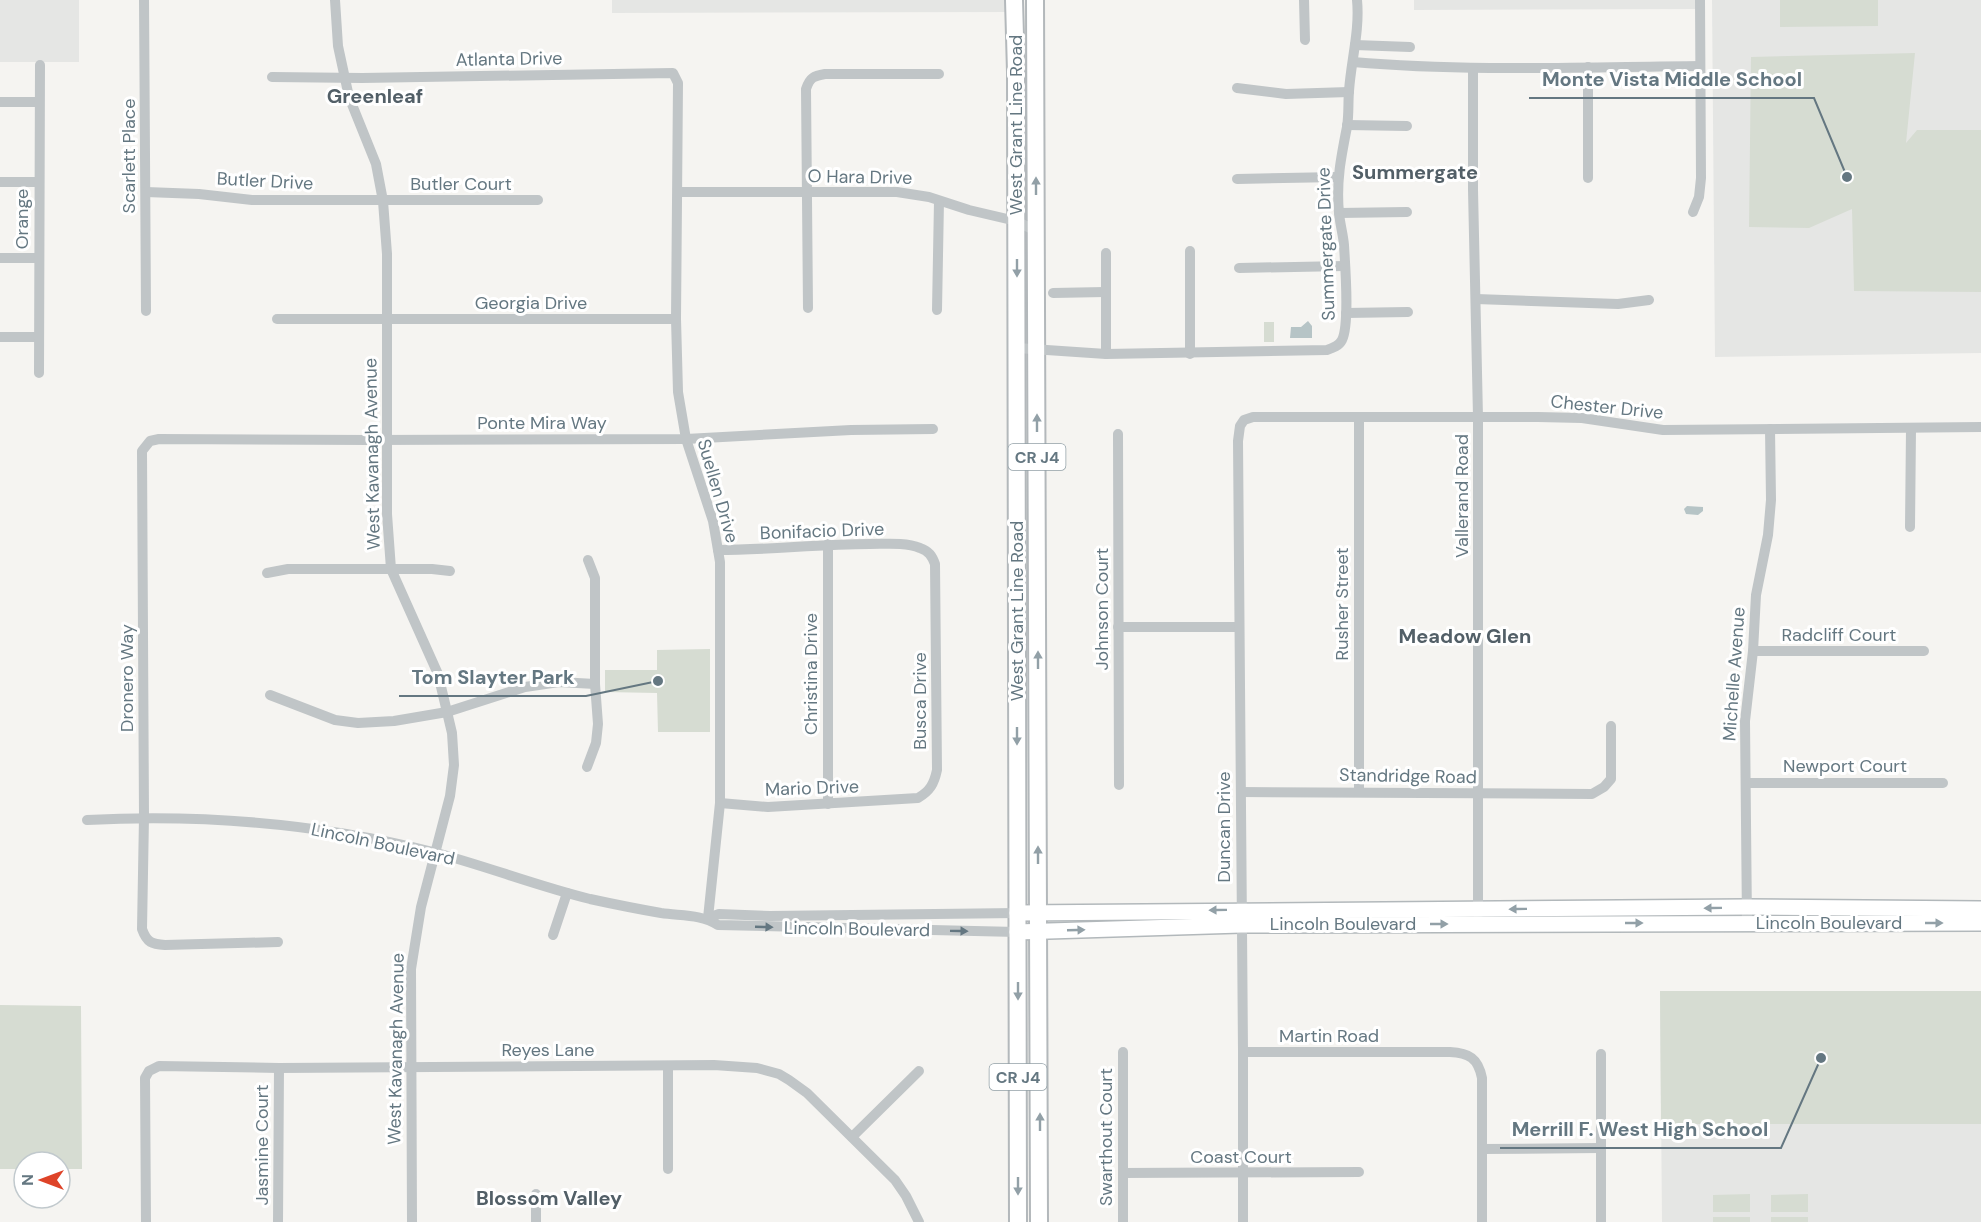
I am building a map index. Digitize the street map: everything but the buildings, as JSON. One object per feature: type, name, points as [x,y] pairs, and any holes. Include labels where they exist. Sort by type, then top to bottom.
[{"type":"main road","name":"West Grant Line Road","points":[[1014,0],[1017,348],[1018,1222]]},
{"type":"main road","name":"West Grant Line Road","points":[[1035,0],[1039,1222]]},
{"type":"main road","points":[[1016,53],[1022,63],[1028,86],[1035,90]]},
{"type":"street","name":"Scarlett Place","points":[[144,0],[146,311]]},
{"type":"street","name":"West Kavanagh Avenue","points":[[335,0],[339,46],[349,97],[376,164],[383,201],[387,254],[387,514],[392,569],[438,674],[452,733],[453,765],[450,796],[421,907],[411,969],[412,1222]]},
{"type":"street","points":[[1304,0],[1305,40]]},
{"type":"street","name":"Summergate Drive","points":[[1017,348],[1106,354],[1190,354],[1327,350],[1334,348],[1341,341],[1346,312],[1344,243],[1339,213],[1338,177],[1340,154],[1347,125],[1358,0]]},
{"type":"street","points":[[1693,212],[1699,197],[1701,178],[1700,0]]},
{"type":"street","points":[[1355,45],[1410,46]]},
{"type":"street","points":[[1353,62],[1412,67],[1473,68],[1700,66]]},
{"type":"street","name":"Orange","points":[[39,373],[40,65]]},
{"type":"street","points":[[1588,67],[1588,178]]},
{"type":"street","name":"Vallerand Road","points":[[1473,68],[1478,417],[1478,917]]},
{"type":"street","name":"Atlanta Drive","points":[[272,77],[673,73]]},
{"type":"street","name":"Suellen Drive","points":[[673,73],[678,82],[679,96],[676,319],[678,392],[686,439],[712,521],[718,550],[720,803],[708,918]]},
{"type":"street","points":[[808,308],[806,89],[809,80],[814,76],[825,74],[939,74]]},
{"type":"street","points":[[1237,87],[1286,94],[1349,92]]},
{"type":"street","points":[[0,102],[39,102]]},
{"type":"street","points":[[1347,125],[1407,126]]},
{"type":"street","points":[[1237,179],[1338,177]]},
{"type":"street","points":[[0,182],[39,182]]},
{"type":"street","name":"Butler Drive","points":[[146,192],[199,194],[252,200],[383,201]]},
{"type":"street","name":"O Hara Drive","points":[[678,192],[897,192],[929,197],[969,210],[1016,221],[1036,231]]},
{"type":"street","name":"Butler Court","points":[[383,201],[538,200]]},
{"type":"street","points":[[937,310],[939,201]]},
{"type":"street","points":[[1339,213],[1407,212]]},
{"type":"street","points":[[1190,251],[1190,354]]},
{"type":"street","points":[[1106,253],[1106,354]]},
{"type":"street","points":[[0,258],[39,258]]},
{"type":"street","points":[[1239,268],[1344,266]]},
{"type":"street","points":[[1053,293],[1105,292]]},
{"type":"street","points":[[1476,299],[1618,304],[1649,300]]},
{"type":"street","points":[[1346,312],[1408,312]]},
{"type":"street","name":"Georgia Drive","points":[[277,319],[676,319]]},
{"type":"street","points":[[0,337],[38,337]]},
{"type":"street","name":"Chester Drive","points":[[1239,433],[1244,420],[1253,417],[1582,418],[1663,430],[1981,427]]},
{"type":"street","name":"Rusher Street","points":[[1359,417],[1359,791]]},
{"type":"street","name":"Ponte Mira Way","points":[[150,441],[159,439],[686,439],[851,430],[933,429]]},
{"type":"street","name":"Michelle Avenue","points":[[1747,915],[1745,721],[1753,651],[1756,595],[1768,536],[1771,500],[1770,429]]},
{"type":"street","points":[[1910,527],[1911,429]]},
{"type":"street","name":"Duncan Drive","points":[[1239,433],[1242,1222]]},
{"type":"street","name":"Johnson Court","points":[[1118,434],[1119,785]]},
{"type":"street","name":"Dronero Way","points":[[150,441],[142,451],[144,818],[142,929],[145,939],[151,944],[278,942]]},
{"type":"street","name":"Bonifacio Drive","points":[[718,550],[766,550],[828,544],[902,544],[921,548],[932,556],[935,584]]},
{"type":"street","name":"Christina Drive","points":[[828,544],[828,804]]},
{"type":"street","points":[[587,766],[596,743],[598,724],[595,684],[595,578],[588,561]]},
{"type":"street","points":[[267,573],[288,569],[450,571]]},
{"type":"street","name":"Busca Drive","points":[[905,800],[918,798],[928,792],[937,770],[935,584]]},
{"type":"street","points":[[1118,627],[1239,627]]},
{"type":"street","name":"Radcliff Court","points":[[1753,651],[1924,651]]},
{"type":"street","points":[[270,695],[335,720],[358,723],[394,721],[447,712],[525,687],[559,682],[595,684]]},
{"type":"street","name":"Standridge Road","points":[[1241,792],[1592,794],[1604,787],[1611,779],[1611,726]]},
{"type":"street","name":"Newport Court","points":[[1747,783],[1943,783]]},
{"type":"street","name":"Mario Drive","points":[[720,803],[768,807],[905,800]]},
{"type":"street","name":"Lincoln Boulevard","points":[[87,820],[144,818],[239,820],[311,827],[361,835],[436,853],[567,893],[660,912],[708,918],[719,914],[770,916],[1017,913],[1241,917],[1478,917],[1747,915],[1981,909]]},
{"type":"street","points":[[553,935],[567,893]]},
{"type":"street","name":"Lincoln Boulevard","points":[[1747,915],[1981,924]]},
{"type":"street","name":"Lincoln Boulevard","points":[[708,918],[718,925],[762,927],[1038,932],[1241,917]]},
{"type":"street","name":"Swarthout Court","points":[[1123,1052],[1123,1222]]},
{"type":"street","name":"Martin Road","points":[[1243,1052],[1463,1053],[1472,1058],[1480,1068],[1482,1078],[1482,1222]]},
{"type":"street","points":[[1601,1054],[1601,1222]]},
{"type":"street","name":"Reyes Lane","points":[[146,1222],[145,1078],[149,1071],[159,1066],[410,1068],[714,1065],[757,1068],[779,1074],[807,1093],[895,1180],[919,1222]]},
{"type":"street","points":[[668,1066],[668,1168]]},
{"type":"street","name":"Jasmine Court","points":[[278,1222],[279,1068]]},
{"type":"street","points":[[852,1137],[919,1071]]},
{"type":"street","points":[[1482,1149],[1600,1148]]},
{"type":"street","name":"Coast Court","points":[[1123,1173],[1359,1172]]},
{"type":"street","points":[[536,1194],[536,1222]]},
{"type":"shaded area","points":[[0,0],[79,0],[79,62],[0,62]]},
{"type":"shaded area","points":[[612,0],[1011,0],[1011,12],[612,13]]},
{"type":"shaded area","points":[[1414,0],[1696,0],[1696,9],[1414,10]]},
{"type":"shaded area","points":[[1712,0],[1981,0],[1981,353],[1715,357]]},
{"type":"shaded area","points":[[1780,0],[1878,0],[1878,26],[1780,27]]},
{"type":"shaded area","points":[[1915,53],[1906,143],[1917,130],[1981,130],[1981,292],[1854,291],[1852,209],[1809,228],[1749,227],[1751,57]]},
{"type":"shaded area","points":[[1308,321],[1312,326],[1312,338],[1290,338],[1291,327],[1301,327]]},
{"type":"shaded area","points":[[1264,322],[1274,322],[1274,342],[1264,342]]},
{"type":"shaded area","points":[[1687,506],[1703,507],[1703,511],[1698,515],[1686,514],[1684,509]]},
{"type":"shaded area","points":[[710,649],[710,732],[658,732],[657,693],[605,692],[605,670],[657,670],[657,650]]},
{"type":"shaded area","points":[[1660,991],[1981,991],[1981,1222],[1662,1222]]},
{"type":"shaded area","points":[[1660,991],[1981,991],[1981,1124],[1661,1124]]},
{"type":"shaded area","points":[[0,1005],[81,1006],[82,1169],[72,1169],[72,1150],[12,1150],[12,1169],[0,1169]]},
{"type":"shaded area","points":[[1750,1194],[1750,1212],[1713,1212],[1713,1195]]},
{"type":"shaded area","points":[[1808,1194],[1808,1212],[1771,1212],[1771,1195]]},
{"type":"shaded area","points":[[1713,1217],[1750,1217],[1750,1222],[1713,1222]]},
{"type":"shaded area","points":[[1771,1217],[1808,1217],[1808,1222],[1771,1222]]},
{"type":"place","name":"Monte Vista Middle School","points":[[1847,177]]},
{"type":"place","name":"Tom Slayter Park","points":[[658,681]]},
{"type":"place","name":"Merrill F. West High School","points":[[1821,1058]]},
{"type":"district","name":"Greenleaf","points":[[375,96]]},
{"type":"district","name":"Summergate","points":[[1415,172]]},
{"type":"district","name":"Meadow Glen","points":[[1465,636]]},
{"type":"district","name":"Blossom Valley","points":[[549,1198]]}]
